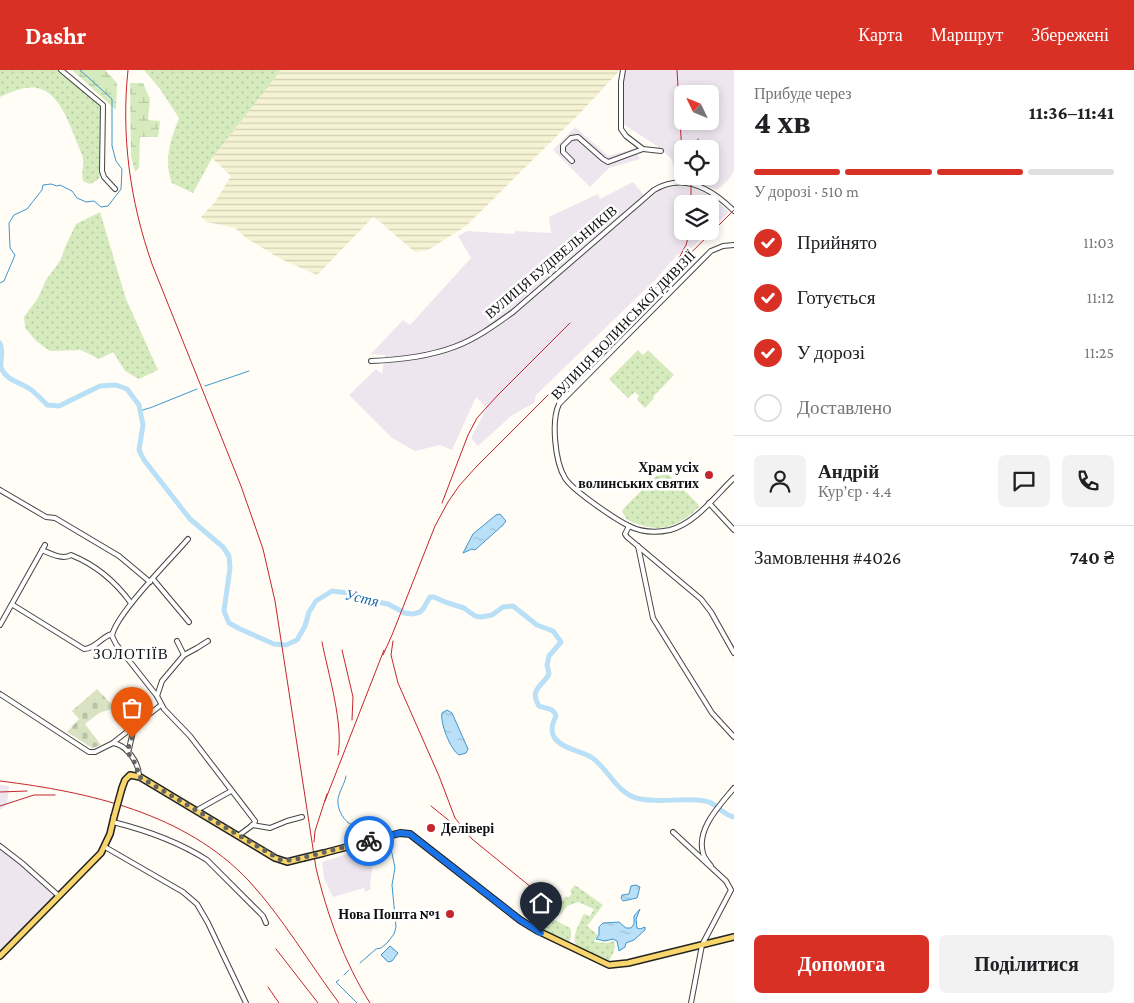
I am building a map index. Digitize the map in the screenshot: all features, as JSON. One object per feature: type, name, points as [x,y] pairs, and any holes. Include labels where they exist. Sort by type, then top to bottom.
[{"type":"main road","points":[[0,956],[105,847],[122,788],[127,777],[132,775],[138,776],[238,836],[287,862],[400,833],[410,834],[520,920],[538,931],[609,965],[734,937]]},
{"type":"street","points":[[62,70],[103,105],[102,171],[104,177],[115,190]]},
{"type":"street","points":[[623,70],[621,82],[621,129],[626,136],[643,150]]},
{"type":"street","points":[[572,161],[563,152],[563,146],[571,138],[578,137],[608,162],[643,150],[661,151]]},
{"type":"street","name":"ВУЛИЦЯ БУДІВЕЛЬНИКІВ","points":[[370,361],[408,358],[435,352],[454,347],[488,330],[513,312],[660,186],[669,183],[694,184],[712,191],[734,211]]},
{"type":"street","name":"ВУЛИЦЯ ВОЛИНСЬКОЇ ДИВІЗІЇ","points":[[629,526],[575,489],[565,478],[561,469],[555,437],[554,423],[557,408],[594,368],[711,251],[722,246],[734,245]]},
{"type":"street","points":[[734,478],[686,523],[669,530],[648,531],[629,526],[625,534],[701,599],[711,612],[734,653]]},
{"type":"street","points":[[0,490],[46,517],[55,518],[119,556],[152,581],[189,622]]},
{"type":"street","points":[[709,503],[734,530]]},
{"type":"street","points":[[188,539],[132,603],[116,624],[112,634],[116,644],[157,696],[161,705],[190,736],[230,791],[255,821],[252,826],[238,836]]},
{"type":"street","points":[[0,626],[45,545]]},
{"type":"street","points":[[638,546],[653,618],[712,714],[734,737]]},
{"type":"street","points":[[42,550],[56,556],[66,557],[71,555],[81,559],[120,587],[132,603]]},
{"type":"street","points":[[13,605],[84,649],[88,650],[104,637],[112,634]]},
{"type":"street","points":[[177,641],[184,655]]},
{"type":"street","points":[[157,696],[162,681],[184,655],[208,641]]},
{"type":"street","points":[[0,694],[89,752],[95,752],[113,743],[161,705]]},
{"type":"street","points":[[127,751],[134,728]]},
{"type":"street","points":[[113,743],[121,745],[127,751],[137,766],[138,776]]},
{"type":"street","points":[[714,870],[705,859],[702,845],[705,830],[712,817],[734,788]]},
{"type":"street","points":[[198,812],[199,809],[230,791]]},
{"type":"street","points":[[252,826],[266,828],[302,817]]},
{"type":"street","points":[[114,820],[197,853],[207,860],[263,916],[266,923]]},
{"type":"street","points":[[673,832],[733,889],[702,945],[691,1003]]},
{"type":"street","points":[[0,846],[59,896]]},
{"type":"street","points":[[105,847],[182,892],[197,904],[246,1003]]},
{"type":"shaded area","points":[[281,70],[620,70],[581,112],[466,226],[428,250],[415,252],[373,217],[317,275],[279,258],[246,238],[235,228],[207,222],[201,217],[215,202],[231,176],[212,158]]},
{"type":"shaded area","points":[[626,70],[734,70],[734,170],[729,179],[717,190],[703,185],[719,185],[719,140],[674,140],[674,166],[671,158],[657,146],[623,124],[624,74]]},
{"type":"shaded area","points":[[575,127],[608,156],[636,148],[640,159],[609,168],[590,187],[553,150]]},
{"type":"shaded area","points":[[633,182],[648,200],[661,189],[679,186],[696,189],[709,195],[674,195],[674,240],[700,240],[685,255],[678,254],[657,278],[536,395],[534,403],[511,416],[478,446],[471,438],[487,408],[476,397],[452,450],[440,445],[415,451],[392,438],[349,395],[376,369],[382,374],[385,355],[371,354],[403,320],[410,325],[471,258],[458,236],[467,231],[514,234],[515,231],[551,233],[549,217],[598,194],[600,199]]},
{"type":"shaded area","points":[[719,203],[729,212],[719,221]]},
{"type":"shaded area","points":[[0,785],[9,786],[7,805],[0,810]]},
{"type":"shaded area","points":[[375,845],[371,889],[365,892],[364,888],[333,897],[324,878],[322,862]]},
{"type":"shaded area","points":[[0,846],[59,896],[0,956]]},
{"type":"green space","points":[[0,70],[59,70],[69,76],[102,105],[101,173],[98,180],[90,184],[83,181],[82,155],[68,120],[52,96],[37,88],[28,88],[0,97]]},
{"type":"green space","points":[[72,70],[105,70],[117,83],[116,110]]},
{"type":"green space","points":[[144,70],[281,70],[212,158],[193,193],[172,183],[169,174],[168,158],[179,118],[160,89]]},
{"type":"green space","points":[[130,83],[143,83],[150,99],[148,120],[160,121],[158,137],[140,137],[139,168],[135,172],[131,156]]},
{"type":"green space","points":[[100,212],[126,299],[158,370],[139,379],[125,371],[113,352],[99,359],[81,350],[50,351],[36,341],[25,328],[24,317],[38,298],[46,280],[60,261],[76,224]]},
{"type":"green space","points":[[638,350],[643,355],[648,350],[674,375],[645,408],[637,400],[639,396],[635,392],[628,398],[609,379]]},
{"type":"green space","points":[[668,474],[699,507],[682,521],[665,527],[647,527],[626,519],[622,510],[656,476]]},
{"type":"green space","points":[[97,689],[115,708],[99,713],[85,724],[101,745],[92,748],[67,732],[79,719],[72,711]]},
{"type":"green space","points":[[575,885],[603,905],[587,926],[598,935],[594,940],[596,942],[606,943],[614,941],[614,949],[608,963],[582,950],[575,941],[578,926],[584,914],[590,916],[594,909],[578,902],[567,906],[559,916],[552,915],[566,896],[568,898],[572,893],[570,891]]},
{"type":"green space","points":[[553,919],[570,928],[571,936],[567,943],[544,931],[546,923]]},
{"type":"water","points":[[500,514],[506,521],[503,525],[475,550],[472,549],[463,553],[473,534],[496,515]]},
{"type":"water","points":[[447,710],[452,713],[468,749],[466,753],[459,755],[446,736],[442,713]]},
{"type":"water","points":[[636,885],[640,887],[637,898],[623,901],[622,895],[629,894],[631,886]]},
{"type":"water","points":[[640,909],[636,919],[637,928],[645,927],[645,930],[634,940],[626,943],[625,947],[619,951],[617,941],[613,939],[605,941],[596,939],[599,935],[599,927],[603,923],[619,922],[626,928],[631,928],[634,924],[634,916]]},
{"type":"water","points":[[390,946],[398,953],[392,961],[388,962],[381,955]]},
{"type":"waterway","points":[[0,283],[4,281],[15,255],[10,248],[9,223],[14,215],[27,209],[42,190],[43,185],[60,185],[72,191],[77,198],[86,202],[94,201],[101,207],[108,206],[121,189],[122,169],[116,161],[112,146],[112,99],[80,70]]},
{"type":"waterway","name":"Устя","points":[[0,343],[2,349],[1,367],[6,375],[32,391],[47,405],[59,406],[100,386],[116,385],[127,389],[139,405],[143,425],[139,450],[144,460],[190,519],[223,547],[229,556],[230,568],[224,611],[229,623],[274,644],[286,645],[297,640],[316,601],[332,591],[348,593],[363,599],[388,604],[405,613],[413,614],[420,612],[430,597],[464,608],[475,616],[481,617],[492,615],[503,607],[513,606],[537,625],[553,631],[561,642],[549,656],[547,665],[549,674],[535,696],[539,706],[555,713],[552,731],[557,741],[566,747],[591,757],[629,795],[644,800],[705,801],[734,817]]},
{"type":"waterway","points":[[205,386],[249,371]]},
{"type":"waterway","points":[[150,408],[197,389]]},
{"type":"waterway","points":[[140,411],[149,408]]},
{"type":"waterway","points":[[346,776],[338,799],[340,811],[344,819],[350,824],[384,830],[388,833]]},
{"type":"waterway","points":[[360,963],[376,949],[381,948],[387,943],[394,934],[396,927],[392,885],[395,868],[389,839]]},
{"type":"waterway","points":[[344,975],[349,970]]},
{"type":"waterway","points":[[339,980],[336,982],[357,1003]]},
{"type":"railway","points":[[128,70],[126,119],[129,168],[144,240],[241,486],[263,549],[275,601],[316,868],[325,903],[337,937],[352,971],[370,1003]]},
{"type":"railway","points":[[677,70],[681,140]]},
{"type":"railway","points":[[691,185],[691,195]]},
{"type":"railway","points":[[383,655],[435,526],[459,486],[734,210]]},
{"type":"railway","points":[[678,260],[687,240]]},
{"type":"railway","points":[[442,503],[468,435],[477,418],[570,323]]},
{"type":"railway","points":[[393,641],[391,655],[398,683],[439,776],[455,818],[472,839],[537,892]]},
{"type":"railway","points":[[322,642],[337,714],[339,729],[338,755]]},
{"type":"railway","points":[[342,650],[353,697],[352,720]]},
{"type":"railway","points":[[325,801],[384,650]]},
{"type":"railway","points":[[0,781],[67,792],[101,800],[166,822],[196,838],[224,858],[249,881],[285,925],[339,1003]]},
{"type":"railway","points":[[0,792],[27,791]]},
{"type":"railway","points":[[314,842],[315,831],[327,794]]},
{"type":"railway","points":[[0,806],[34,795],[55,795]]},
{"type":"railway","points":[[431,806],[457,827]]},
{"type":"railway","points":[[276,949],[318,1003]]},
{"type":"railway","points":[[268,987],[279,1003]]},
{"type":"way so far","points":[[132,738],[127,751],[137,766],[138,776],[146,779],[177,800],[275,858],[287,862],[369,841]]},
{"type":"place","name":"Храм усіх волинських святих","points":[[709,475]]},
{"type":"place","name":"Делівері","points":[[431,828]]},
{"type":"place","name":"Нова Пошта №1","points":[[450,914]]},
{"type":"district","name":"ЗОЛОТІЇВ","points":[[131,654]]},
{"type":"route","points":[[369,841],[400,833],[416,837],[500,905],[541,933]]}]
